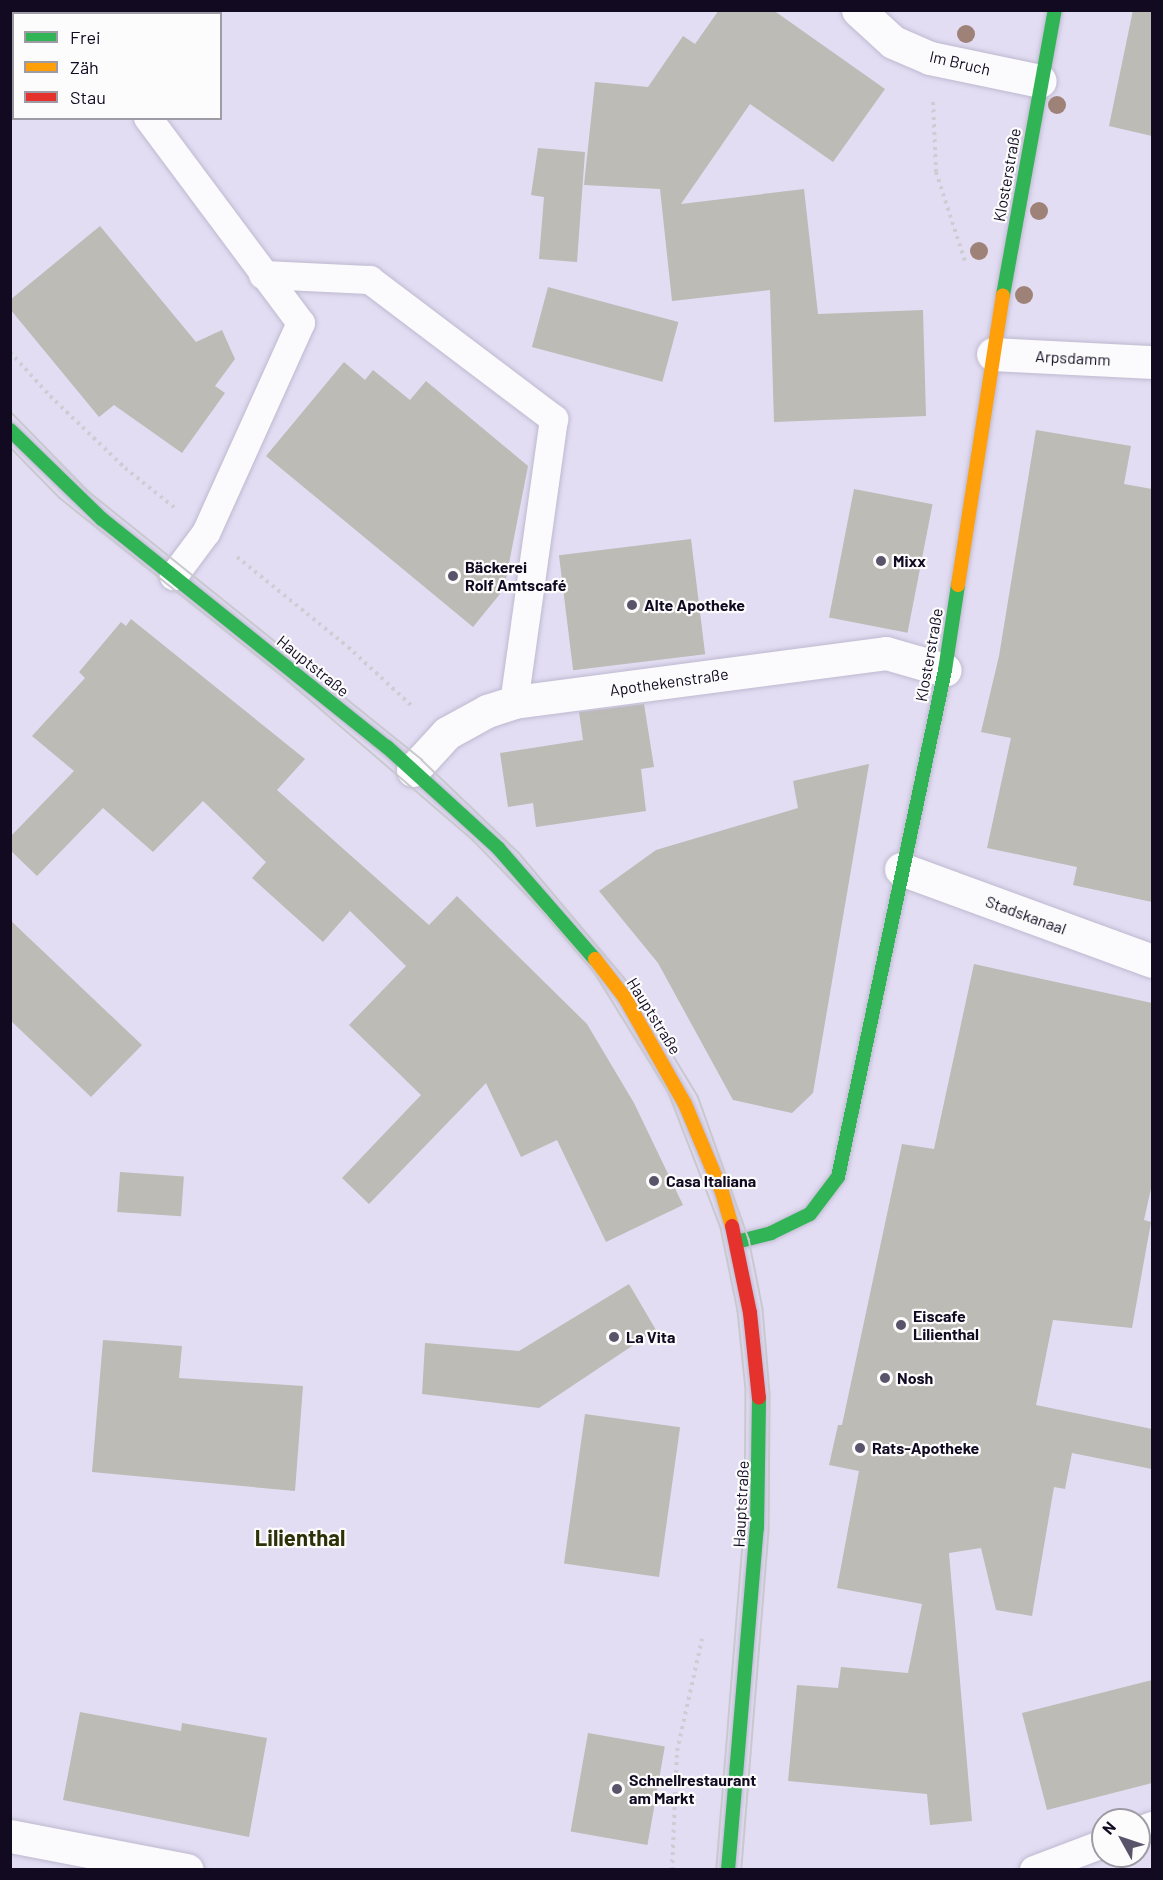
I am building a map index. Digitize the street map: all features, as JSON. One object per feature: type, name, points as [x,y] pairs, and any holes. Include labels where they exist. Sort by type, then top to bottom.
[{"type":"street","name":"Im Bruch","points":[[858,10],[893,42],[930,58],[1040,81]]},
{"type":"street","name":"Klosterstraße","points":[[736,1242],[771,1233],[810,1214],[838,1178],[901,869],[945,670],[1001,303],[1040,81],[1055,10]]},
{"type":"street","name":"Arpsdamm","points":[[993,354],[1152,362]]},
{"type":"street","name":"Hauptstraße","points":[[10,430],[69,491],[413,770],[535,886],[625,998],[686,1104],[722,1192],[736,1242],[755,1352],[759,1471],[728,1869]]},
{"type":"street","name":"Apothekenstraße","points":[[413,770],[447,734],[487,711],[514,702],[886,653],[945,670]]},
{"type":"street","name":"Stadskanaal","points":[[901,869],[1152,961]]},
{"type":"street","points":[[10,1836],[187,1869]]},
{"type":"lane","points":[[149,120],[263,275],[302,323],[206,532],[174,576]]},
{"type":"lane","points":[[263,275],[370,280],[554,419],[514,702]]},
{"type":"lane","points":[[1034,1869],[1091,1848]]},
{"type":"path","points":[[930,58],[936,172],[963,258],[1001,303]]},
{"type":"path","points":[[672,1869],[677,1752],[705,1627]]},
{"type":"building","points":[[719,10],[773,10],[885,89],[833,162],[750,104],[681,204],[804,189],[818,314],[923,310],[926,416],[774,422],[770,290],[672,301],[660,189],[584,185],[595,82],[648,87],[683,36],[695,44]]},
{"type":"building","points":[[1133,10],[1152,10],[1152,136],[1109,126]]},
{"type":"building","points":[[538,148],[585,152],[577,262],[539,259],[544,197],[531,195]]},
{"type":"building","points":[[100,226],[196,342],[222,330],[235,359],[215,386],[225,393],[182,453],[114,405],[99,417],[10,309],[10,300]]},
{"type":"building","points":[[548,287],[678,322],[662,382],[532,347]]},
{"type":"building","points":[[344,362],[365,380],[373,370],[410,400],[426,381],[528,466],[504,589],[473,627],[266,456]]},
{"type":"building","points":[[1036,430],[1131,446],[1124,484],[1152,489],[1152,902],[1073,885],[1077,867],[987,848],[1011,738],[981,732],[999,656]]},
{"type":"building","name":"Mixx","points":[[854,489],[933,504],[908,633],[829,618]]},
{"type":"building","name":"Alte Apotheke","points":[[691,539],[705,654],[573,670],[559,555]]},
{"type":"building","points":[[131,619],[305,759],[277,790],[429,925],[457,896],[587,1024],[634,1103],[683,1205],[606,1242],[557,1140],[521,1157],[486,1083],[369,1204],[342,1178],[421,1095],[349,1025],[406,966],[350,911],[323,942],[252,878],[266,862],[203,801],[153,852],[103,808],[37,876],[10,850],[10,837],[74,771],[32,736],[85,678],[79,672],[121,622],[126,626]]},
{"type":"building","points":[[644,704],[654,767],[641,769],[646,811],[536,827],[533,803],[508,807],[500,753],[583,740],[579,712]]},
{"type":"building","points":[[869,764],[813,1093],[792,1113],[733,1100],[658,963],[599,891],[656,850],[798,808],[793,781]]},
{"type":"building","points":[[10,920],[142,1045],[91,1097],[10,1020]]},
{"type":"building","points":[[974,964],[1152,1003],[1152,1184],[1144,1220],[1151,1222],[1132,1328],[1053,1320],[1036,1405],[1152,1429],[1152,1469],[1072,1453],[1065,1489],[1054,1487],[1032,1616],[996,1610],[981,1548],[949,1553],[972,1821],[930,1825],[927,1794],[788,1781],[797,1685],[838,1688],[841,1667],[908,1673],[922,1604],[837,1588],[859,1471],[829,1465],[838,1425],[842,1425],[902,1144],[934,1149]]},
{"type":"building","points":[[120,1172],[184,1176],[181,1216],[117,1212]]},
{"type":"building","points":[[629,1284],[656,1330],[539,1408],[422,1394],[425,1343],[519,1351]]},
{"type":"building","points":[[103,1340],[182,1346],[179,1378],[303,1386],[295,1491],[92,1472]]},
{"type":"building","points":[[585,1414],[680,1427],[659,1577],[564,1564]]},
{"type":"building","points":[[1152,1680],[1152,1783],[1047,1810],[1022,1713]]},
{"type":"building","points":[[80,1712],[181,1731],[182,1723],[267,1738],[249,1837],[63,1800]]},
{"type":"building","name":"Schnellrestaurant am Markt","points":[[588,1733],[665,1747],[647,1845],[571,1831]]},
{"type":"tram line","points":[[10,411],[88,491],[422,760],[519,853],[631,986],[698,1096],[749,1239],[763,1309],[770,1394],[769,1531],[742,1870]]},
{"type":"tram line","points":[[10,447],[60,498],[280,674],[473,840],[546,915],[595,973],[669,1093],[721,1228],[738,1311],[746,1390],[745,1519],[717,1870]]},
{"type":"traffic: fast","points":[[1003,295],[1055,10]]},
{"type":"traffic: fast","points":[[10,430],[102,519],[387,747],[498,848],[595,959]]},
{"type":"traffic: fast","points":[[736,1242],[771,1233],[810,1214],[838,1177],[945,670],[958,585]]},
{"type":"traffic: fast","points":[[728,1870],[757,1528],[759,1398]]},
{"type":"traffic: slow","points":[[958,585],[1003,295]]},
{"type":"traffic: slow","points":[[595,959],[625,998],[685,1104],[722,1192],[732,1226]]},
{"type":"traffic: jam","points":[[732,1226],[750,1313],[759,1398]]},
{"type":"place","name":"Mixx","points":[[881,561]]},
{"type":"place","name":"Bäckerei Rolf Amtscafé","points":[[453,576]]},
{"type":"place","name":"Alte Apotheke","points":[[632,605]]},
{"type":"place","name":"Casa Italiana","points":[[654,1181]]},
{"type":"place","name":"Eiscafe Lilienthal","points":[[901,1325]]},
{"type":"place","name":"La Vita","points":[[614,1337]]},
{"type":"place","name":"Nosh","points":[[885,1378]]},
{"type":"place","name":"Rats-Apotheke","points":[[860,1448]]},
{"type":"place","name":"Schnellrestaurant am Markt","points":[[617,1789]]},
{"type":"district","name":"Lilienthal","points":[[300,1538]]}]
